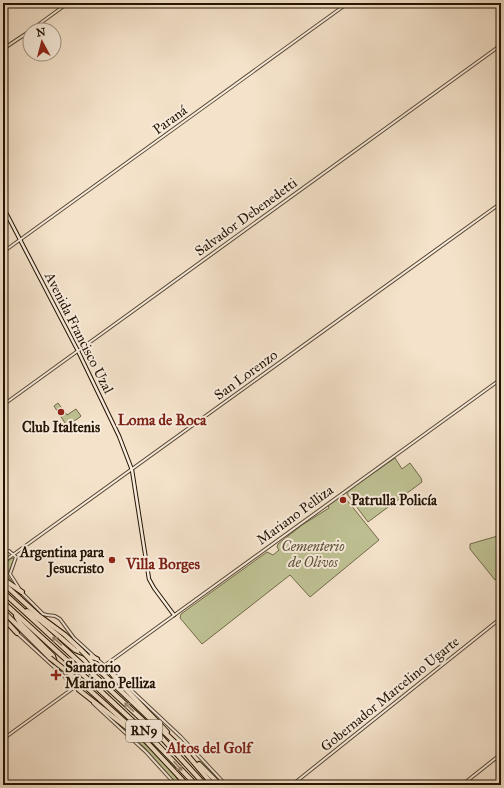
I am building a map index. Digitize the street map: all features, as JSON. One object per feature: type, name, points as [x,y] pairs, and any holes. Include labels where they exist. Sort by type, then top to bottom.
[{"type":"highway","points":[[3,579],[22,592]]},
{"type":"highway","points":[[3,583],[38,614],[65,635],[220,785]]},
{"type":"highway","name":"RN9","points":[[3,592],[162,738],[205,785]]},
{"type":"highway","points":[[14,601],[40,620],[75,650],[97,659]]},
{"type":"highway","name":"RN9","points":[[3,602],[152,739],[196,785]]},
{"type":"highway","points":[[3,611],[50,658],[124,720],[155,750],[187,785]]},
{"type":"highway","points":[[14,612],[20,623],[53,656],[57,669]]},
{"type":"highway","points":[[3,618],[17,633]]},
{"type":"highway","points":[[110,670],[117,680],[170,735],[213,785]]},
{"type":"highway","points":[[77,688],[155,750]]},
{"type":"highway","points":[[169,765],[183,785]]},
{"type":"main road","name":"Avenida Francisco Uzal","points":[[3,207],[78,351],[118,434],[132,470],[149,579],[174,616]]},
{"type":"street","points":[[41,22],[68,3]]},
{"type":"street","name":"Paraná","points":[[3,252],[348,3]]},
{"type":"street","points":[[3,49],[22,36]]},
{"type":"street","name":"Salvador Debenedetti","points":[[3,405],[501,45]]},
{"type":"street","name":"San Lorenzo","points":[[3,562],[501,203]]},
{"type":"street","name":"Mariano Pelliza","points":[[99,669],[501,379]]},
{"type":"street","points":[[3,551],[8,551],[16,558],[10,574],[22,592],[43,614],[56,616],[60,619],[74,638],[181,737],[226,785]]},
{"type":"street","name":"Gobernador Marcelino Ugarte","points":[[292,785],[501,618]]},
{"type":"street","points":[[3,621],[146,752],[176,785]]},
{"type":"street","points":[[3,739],[77,688],[79,684]]},
{"type":"street","points":[[462,785],[501,754]]},
{"type":"green space","name":"Club Italtenis","points":[[58,403],[67,415],[76,409],[81,416],[67,426],[54,406]]},
{"type":"green space","points":[[395,458],[402,469],[410,463],[421,478],[422,482],[368,522],[347,494],[347,491]]},
{"type":"green space","name":"Cementerio de Olivos","points":[[342,494],[379,540],[310,597],[290,575],[202,644],[180,618],[181,614],[267,552],[273,555],[279,550],[277,547],[278,544],[302,525],[329,508],[328,505]]},
{"type":"green space","points":[[501,535],[501,575],[495,580],[470,549],[470,544]]},
{"type":"green space","points":[[12,558],[15,559],[7,575],[15,586],[3,577],[3,565]]},
{"type":"green space","points":[[112,717],[150,748],[182,785],[178,785],[145,748]]},
{"type":"tunnel","points":[[81,683],[98,670]]},
{"type":"place","name":"Club Italtenis","points":[[61,412]]},
{"type":"place","name":"Patrulla Policía","points":[[343,500]]},
{"type":"place","name":"Argentina para Jesucristo","points":[[112,560]]},
{"type":"place","name":"Sanatorio Mariano Pelliza","points":[[56,675]]},
{"type":"district","name":"Loma de Roca","points":[[162,420]]},
{"type":"district","name":"Villa Borges","points":[[163,564]]},
{"type":"district","name":"Altos del Golf","points":[[209,748]]}]
